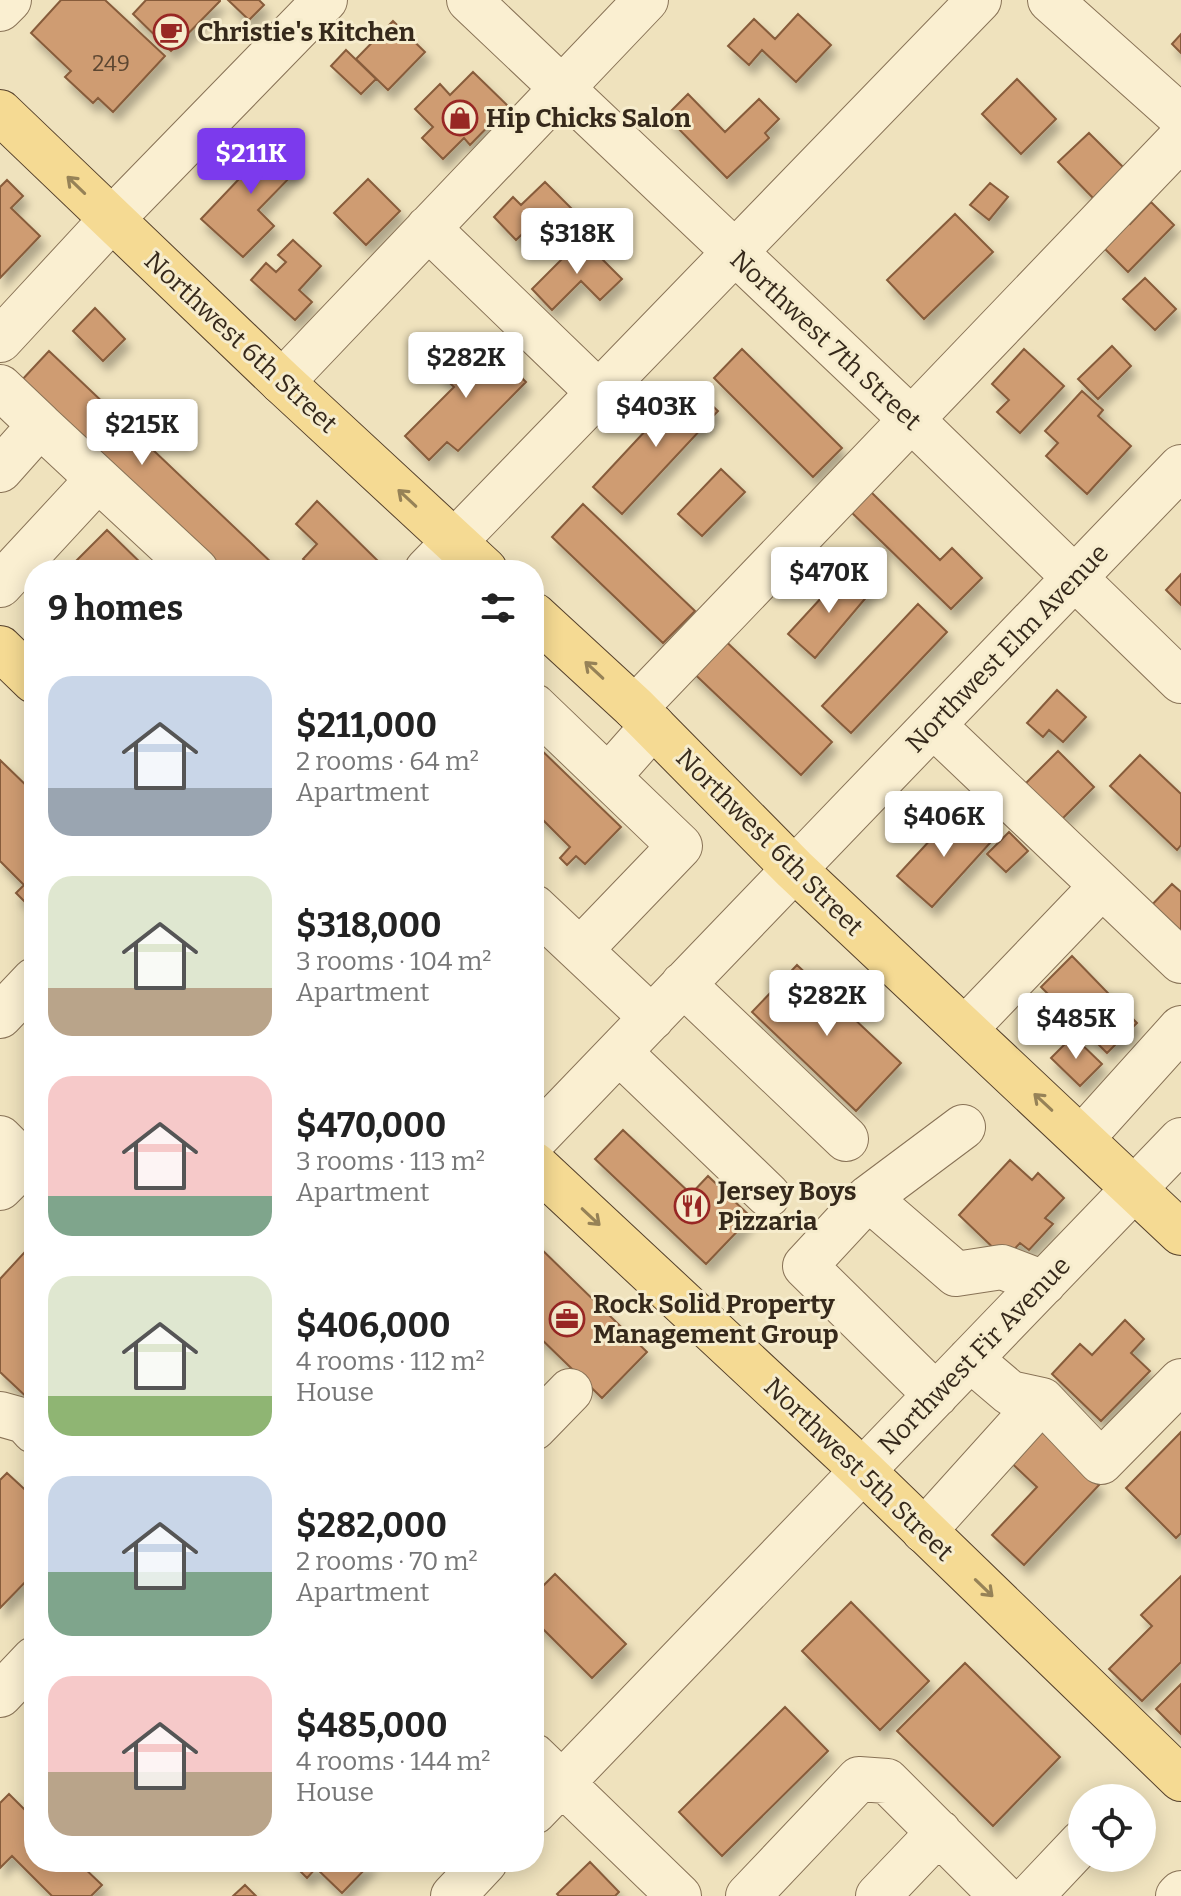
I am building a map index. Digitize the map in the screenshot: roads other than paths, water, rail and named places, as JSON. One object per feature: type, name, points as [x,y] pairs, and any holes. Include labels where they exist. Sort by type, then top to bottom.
[{"type":"main road","name":"Northwest 6th Street","points":[[0,112],[282,382],[454,560]]},
{"type":"main road","name":"Northwest 6th Street","points":[[544,624],[644,717],[794,869],[1181,1233]]},
{"type":"main road","points":[[0,648],[24,671]]},
{"type":"main road","name":"Northwest 5th Street","points":[[544,1173],[863,1471],[1181,1779]]},
{"type":"street","points":[[0,9],[9,0]]},
{"type":"street","points":[[0,340],[111,220],[325,0]]},
{"type":"street","name":"Northwest 7th Street","points":[[469,0],[912,420],[1181,681]]},
{"type":"street","points":[[282,382],[646,0]]},
{"type":"street","points":[[456,560],[598,392],[979,0]]},
{"type":"street","points":[[1050,0],[1181,117]]},
{"type":"street","points":[[608,777],[644,717],[912,420],[1181,138]]},
{"type":"street","points":[[428,228],[598,392]]},
{"type":"street","points":[[0,387],[185,560]]},
{"type":"street","points":[[0,470],[40,425]]},
{"type":"street","name":"Northwest Elm Avenue","points":[[544,1130],[1181,467]]},
{"type":"street","points":[[0,585],[98,479]]},
{"type":"street","points":[[544,716],[680,846],[581,949]]},
{"type":"street","points":[[933,725],[1181,961]]},
{"type":"street","points":[[965,1029],[1102,886]]},
{"type":"street","points":[[544,916],[652,1018]]},
{"type":"street","points":[[683,984],[846,1139]]},
{"type":"street","points":[[0,1016],[24,991]]},
{"type":"street","points":[[1082,1138],[1181,1028]]},
{"type":"street","points":[[619,1052],[768,1195]]},
{"type":"street","points":[[936,1395],[805,1266],[868,1198],[963,1127]]},
{"type":"street","points":[[0,1138],[24,1162]]},
{"type":"street","name":"Northwest Fir Avenue","points":[[544,1782],[863,1471],[1181,1140]]},
{"type":"street","points":[[0,1188],[24,1164]]},
{"type":"street","points":[[868,1198],[956,1274],[1002,1267],[1044,1283]]},
{"type":"street","points":[[970,1359],[1010,1393],[1042,1400],[1101,1462],[1181,1381]]},
{"type":"street","points":[[544,1418],[570,1391]]},
{"type":"street","points":[[924,1531],[1042,1400]]},
{"type":"street","points":[[0,1414],[24,1421]]},
{"type":"street","points":[[0,1695],[24,1670]]},
{"type":"street","points":[[748,1896],[859,1779],[887,1781],[1002,1896]]},
{"type":"street","points":[[544,1784],[679,1896]]},
{"type":"street","points":[[878,1896],[939,1832]]},
{"type":"street","points":[[1031,1896],[1068,1857]]},
{"type":"street","points":[[453,1896],[476,1872]]},
{"type":"place","name":"Christie's Kitchen","points":[[171,32]]},
{"type":"place","name":"Hip Chicks Salon","points":[[460,118]]},
{"type":"place","name":"Jersey Boys Pizzaria","points":[[692,1206]]},
{"type":"place","name":"Rock Solid Property Management Group","points":[[567,1319]]}]
